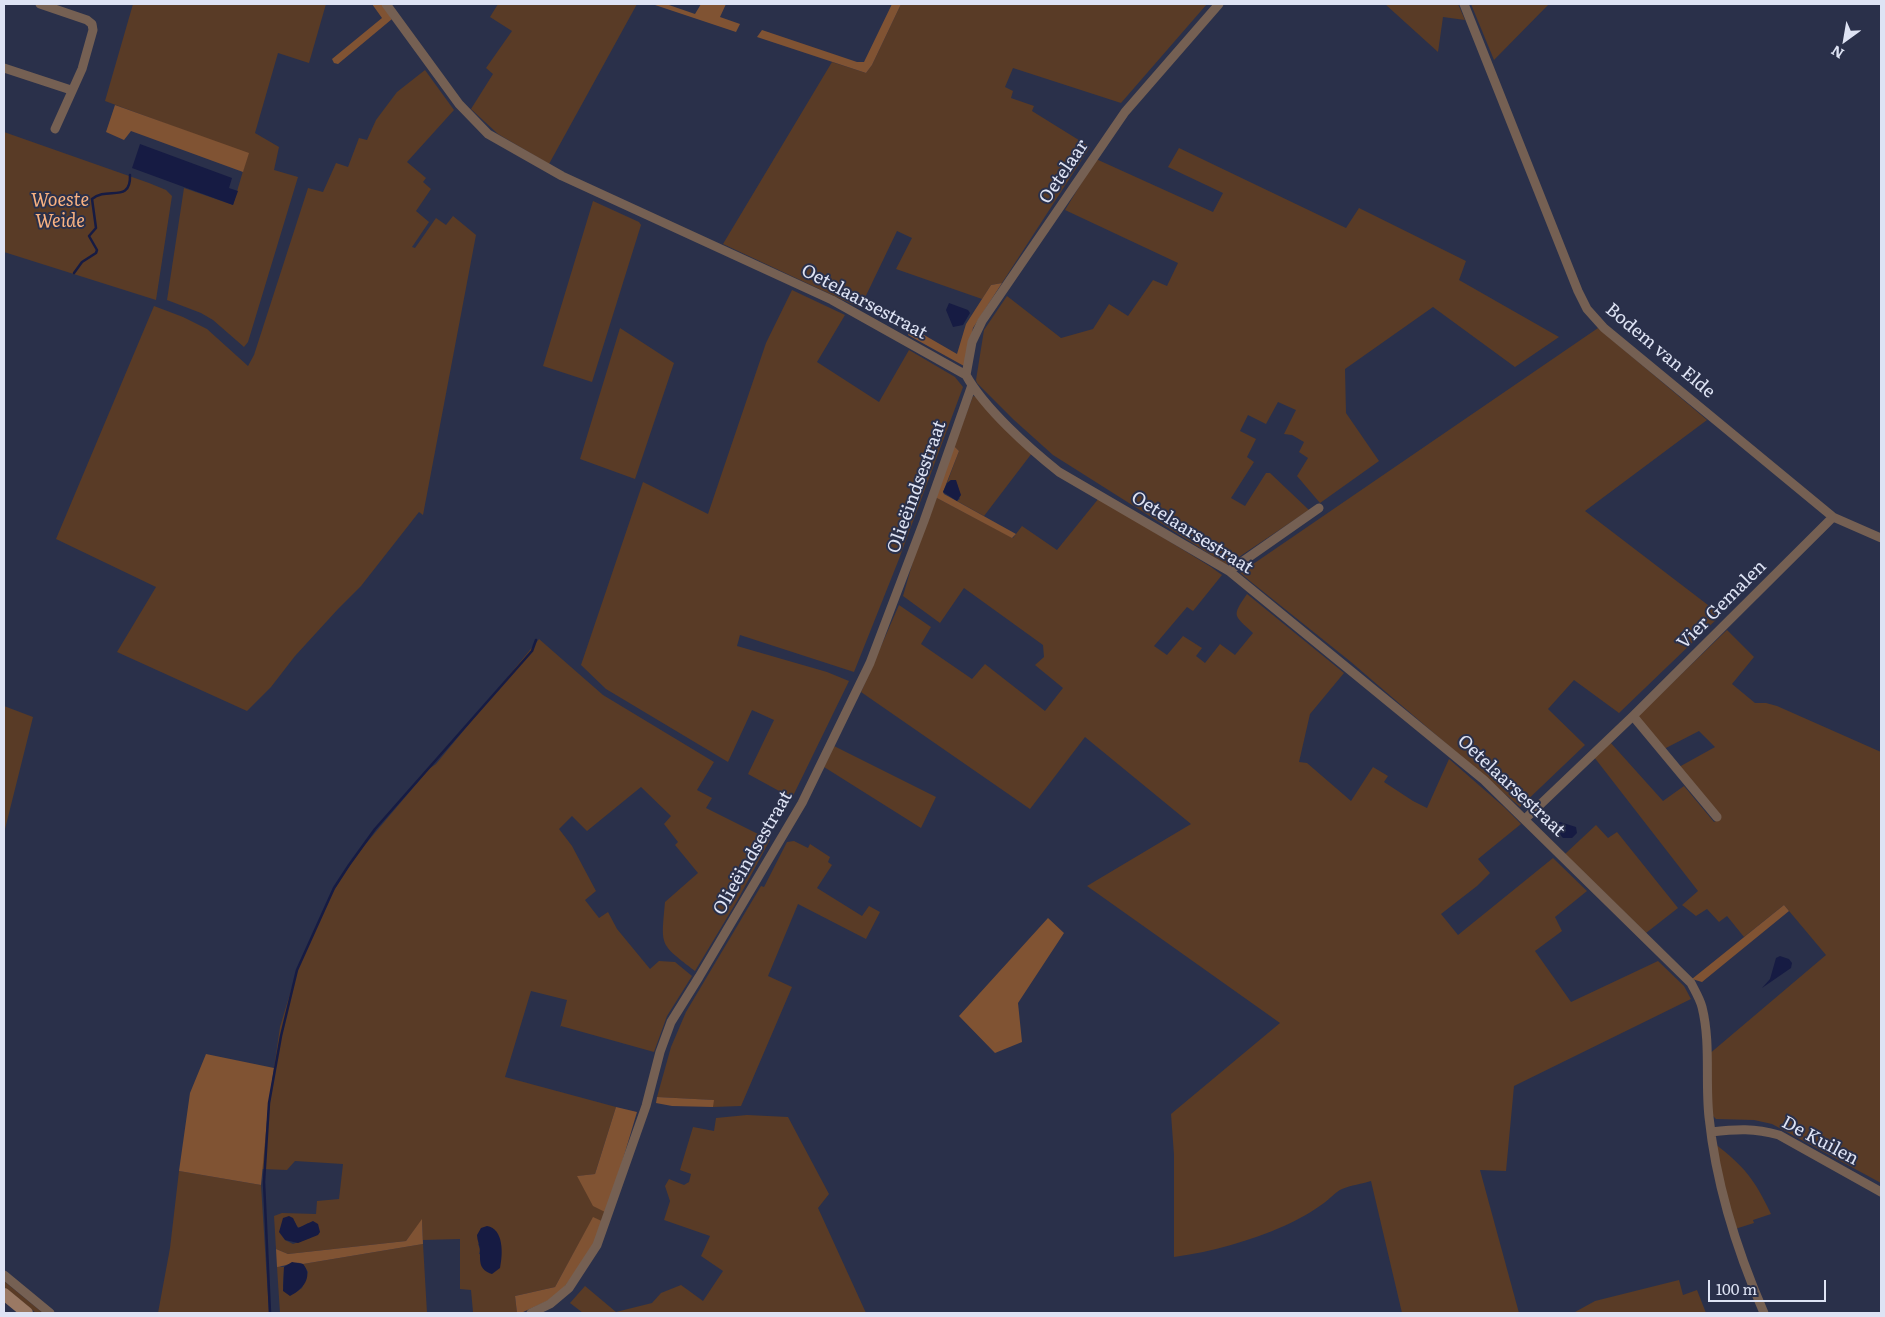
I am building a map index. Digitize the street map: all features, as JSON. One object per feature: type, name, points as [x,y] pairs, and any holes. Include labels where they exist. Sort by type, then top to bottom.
[{"type":"main road","points":[[4,1294],[27,1313]]},
{"type":"street","points":[[40,4],[87,20],[92,24],[93,30],[82,69],[71,90],[55,130]]},
{"type":"street","name":"Oetelaarsestraat","points":[[386,4],[459,104],[488,134],[562,176],[832,300],[966,375],[972,385],[1036,454],[1059,472],[1230,571],[1484,780],[1691,983],[1702,1006],[1706,1031],[1709,1116],[1719,1183],[1742,1259],[1764,1313]]},
{"type":"street","name":"Oetelaar","points":[[966,375],[972,342],[982,321],[1125,112],[1219,4]]},
{"type":"street","name":"Bodem van Elde","points":[[1464,4],[1574,282],[1587,309],[1604,328],[1834,517],[1881,538]]},
{"type":"street","points":[[4,68],[71,90]]},
{"type":"street","name":"Olieëindsestraat","points":[[531,1313],[550,1304],[568,1288],[596,1245],[646,1106],[660,1052],[671,1022],[700,978],[802,803],[870,663],[924,521],[972,385]]},
{"type":"street","points":[[1230,571],[1319,508]]},
{"type":"street","name":"Vier Gemalen","points":[[1525,819],[1633,716],[1834,517]]},
{"type":"street","points":[[1633,716],[1717,817]]},
{"type":"street","name":"De Kuilen","points":[[1712,1132],[1740,1128],[1761,1130],[1779,1135],[1881,1192]]},
{"type":"street","points":[[4,1275],[50,1313]]},
{"type":"green space","points":[[133,4],[326,4],[309,63],[278,53],[255,133],[279,147],[274,170],[298,177],[248,342],[244,347],[213,320],[201,313],[167,300],[184,188],[233,205],[248,154],[105,101]]},
{"type":"green space","points":[[498,4],[637,4],[549,164],[498,134],[471,109],[493,74],[486,68],[512,31],[490,17]]},
{"type":"green space","points":[[901,4],[1207,4],[1121,103],[1013,68],[1005,87],[1013,91],[1011,98],[1034,106],[1032,111],[1090,147],[1002,283],[991,285],[982,299],[896,269],[912,238],[897,231],[860,308],[723,244],[832,62],[866,73],[872,65]]},
{"type":"green space","points":[[1385,4],[1458,4],[1465,20],[1443,17],[1438,52]]},
{"type":"green space","points":[[1471,4],[1549,4],[1494,60]]},
{"type":"green space","points":[[425,70],[454,110],[407,162],[426,178],[423,182],[431,189],[416,211],[429,222],[412,247],[415,248],[436,218],[446,225],[453,216],[476,235],[423,515],[419,512],[361,586],[295,656],[271,687],[247,711],[117,652],[156,587],[56,539],[154,306],[207,329],[248,366],[254,355],[308,188],[323,192],[336,163],[348,167],[359,138],[367,140],[376,120],[397,92]]},
{"type":"green space","name":"Woeste Weide","points":[[4,132],[149,183],[166,190],[172,196],[156,300],[4,252]]},
{"type":"green space","points":[[1179,148],[1346,228],[1359,208],[1466,261],[1459,280],[1559,337],[1515,367],[1433,307],[1345,369],[1346,413],[1379,461],[1320,503],[1297,476],[1308,458],[1299,452],[1304,442],[1292,435],[1284,434],[1296,410],[1278,402],[1266,424],[1248,415],[1240,431],[1256,439],[1247,457],[1254,462],[1231,498],[1245,506],[1266,473],[1270,473],[1309,510],[1227,565],[1053,455],[1014,420],[976,380],[984,330],[1007,296],[1061,338],[1093,329],[1109,304],[1128,316],[1153,280],[1167,286],[1178,263],[1065,210],[1096,159],[1213,212],[1223,193],[1168,167]]},
{"type":"green space","points":[[593,201],[639,222],[641,225],[592,382],[543,366]]},
{"type":"green space","points":[[792,290],[845,315],[817,362],[879,402],[909,350],[955,377],[963,387],[899,559],[854,672],[740,635],[737,646],[827,672],[849,681],[792,798],[748,774],[774,720],[752,710],[728,762],[606,689],[581,665],[643,482],[708,514],[766,343]]},
{"type":"green space","points":[[620,328],[674,363],[635,479],[580,459]]},
{"type":"green space","points":[[1598,328],[1707,420],[1585,511],[1721,615],[1619,713],[1574,680],[1548,709],[1585,745],[1520,807],[1351,662],[1240,573]]},
{"type":"green space","points":[[973,396],[1032,453],[984,516],[957,501],[960,499],[951,480],[947,483],[959,451],[954,446]]},
{"type":"green space","points":[[935,497],[1013,538],[1022,526],[1057,550],[1099,498],[1211,567],[1222,575],[1193,611],[1187,607],[1154,646],[1167,655],[1183,636],[1202,648],[1196,656],[1205,663],[1220,644],[1235,655],[1253,633],[1242,623],[1237,615],[1239,607],[1247,594],[1344,673],[1310,714],[1299,762],[1307,763],[1351,801],[1373,767],[1388,776],[1384,782],[1427,808],[1449,759],[1521,824],[1478,859],[1490,873],[1477,886],[1441,914],[1458,935],[1553,858],[1587,891],[1555,917],[1562,931],[1535,951],[1571,1002],[1658,961],[1684,986],[1691,999],[1514,1086],[1506,1171],[1480,1170],[1519,1313],[1402,1313],[1371,1181],[1342,1189],[1309,1213],[1271,1231],[1216,1249],[1174,1257],[1174,1155],[1171,1114],[1280,1023],[1087,886],[1191,824],[1085,737],[1030,809],[861,692],[899,605],[931,627],[921,644],[972,679],[985,664],[1045,711],[1063,688],[1035,665],[1044,657],[1043,645],[964,588],[940,623],[903,596],[918,544]]},
{"type":"green space","points":[[1727,630],[1754,657],[1732,684],[1755,703],[1777,706],[1881,752],[1881,1183],[1772,1124],[1754,1120],[1716,1119],[1712,1115],[1708,1055],[1826,955],[1784,905],[1744,937],[1727,916],[1719,922],[1707,909],[1696,916],[1682,905],[1698,891],[1594,757],[1610,742],[1663,801],[1684,786],[1714,822],[1720,818],[1679,767],[1715,747],[1699,731],[1664,749],[1638,716]]},
{"type":"green space","points":[[539,639],[603,695],[714,762],[697,790],[712,798],[706,808],[770,840],[737,901],[695,971],[669,949],[663,936],[665,902],[698,873],[675,845],[678,842],[664,824],[671,816],[641,787],[587,831],[572,816],[559,829],[572,846],[596,891],[585,900],[599,918],[608,912],[617,929],[650,969],[659,961],[675,962],[692,976],[667,1016],[654,1052],[561,1026],[560,1028],[567,1000],[531,991],[505,1077],[616,1107],[595,1174],[578,1176],[607,1213],[604,1222],[593,1218],[555,1287],[515,1296],[517,1313],[447,1313],[473,1312],[471,1290],[460,1289],[460,1239],[423,1240],[422,1220],[406,1241],[288,1254],[276,1249],[274,1216],[282,1213],[316,1214],[317,1201],[339,1199],[343,1164],[295,1161],[287,1170],[262,1169],[280,1027],[298,967],[330,897],[347,869],[363,847],[429,769],[436,764]],"holes":[[[295,1223],[300,1228],[308,1223],[310,1238],[293,1244],[285,1240]],[[499,1237],[501,1261],[479,1254],[478,1244]]]},
{"type":"green space","points":[[4,706],[33,717],[4,833]]},
{"type":"green space","points":[[834,746],[936,797],[921,828],[824,767]]},
{"type":"green space","points":[[1596,825],[1608,838],[1617,832],[1678,908],[1646,933],[1565,854]]},
{"type":"green space","points":[[794,841],[808,848],[810,844],[830,857],[828,862],[832,865],[817,888],[862,916],[869,906],[880,912],[866,939],[798,904],[768,976],[792,987],[741,1106],[713,1107],[713,1100],[657,1097],[671,1047],[686,1012],[761,886],[764,887],[787,842]]},
{"type":"green space","points":[[747,1115],[788,1117],[829,1194],[818,1208],[866,1313],[583,1313],[570,1303],[585,1286],[616,1312],[652,1303],[661,1293],[681,1285],[703,1301],[723,1271],[701,1256],[710,1236],[664,1220],[670,1201],[665,1186],[669,1179],[684,1185],[689,1182],[691,1174],[680,1170],[693,1127],[714,1131],[716,1118]]},
{"type":"green space","points":[[1714,1143],[1734,1159],[1748,1175],[1760,1192],[1771,1214],[1753,1220],[1754,1223],[1735,1229]]},
{"type":"green space","points":[[179,1171],[261,1185],[269,1313],[158,1313],[170,1248]]},
{"type":"green space","points":[[423,1244],[427,1313],[280,1313],[277,1267],[284,1267],[283,1287],[295,1293],[302,1288],[308,1272],[303,1264]]},
{"type":"green space","points":[[1679,1280],[1683,1295],[1697,1290],[1706,1313],[1575,1312],[1595,1301]]},
{"type":"green space","points":[[4,1281],[43,1313],[36,1313],[4,1287]]},
{"type":"shaded area","points":[[372,4],[382,4],[392,19],[338,64],[334,63],[332,59],[382,18]]},
{"type":"shaded area","points":[[652,4],[666,4],[695,14],[701,4],[726,4],[720,17],[740,24],[736,32]]},
{"type":"shaded area","points":[[892,4],[901,4],[872,65],[866,73],[757,37],[762,30],[857,62],[864,62]]},
{"type":"shaded area","points":[[115,105],[249,153],[243,172],[131,131],[124,140],[106,132]]},
{"type":"shaded area","points":[[140,144],[232,178],[229,188],[238,191],[233,205],[132,168]]},
{"type":"shaded area","points":[[1002,283],[973,328],[964,366],[908,335],[912,328],[957,354],[966,324],[991,285]]},
{"type":"shaded area","points":[[949,303],[968,310],[970,313],[963,325],[953,327],[946,310]]},
{"type":"shaded area","points":[[954,446],[959,451],[943,492],[944,494],[1016,534],[1012,538],[935,497]]},
{"type":"shaded area","points":[[951,480],[956,480],[961,495],[957,501],[943,492],[947,483]]},
{"type":"shaded area","points":[[1560,822],[1576,827],[1577,833],[1572,838],[1563,838],[1554,828],[1555,824]]},
{"type":"shaded area","points":[[1784,905],[1789,911],[1702,982],[1692,979]]},
{"type":"shaded area","points":[[1048,918],[1064,933],[1018,1003],[1022,1042],[995,1053],[959,1016]]},
{"type":"shaded area","points":[[1780,956],[1789,959],[1792,963],[1791,968],[1762,988],[1770,979],[1776,958]]},
{"type":"shaded area","points":[[206,1054],[274,1068],[261,1185],[179,1171],[190,1093]]},
{"type":"shaded area","points":[[657,1097],[714,1100],[713,1107],[672,1106],[656,1103]]},
{"type":"shaded area","points":[[616,1107],[637,1112],[607,1213],[593,1206],[577,1176],[595,1174]]},
{"type":"shaded area","points":[[289,1216],[293,1218],[298,1228],[313,1221],[318,1224],[320,1232],[318,1235],[298,1243],[285,1240],[279,1232],[283,1218]]},
{"type":"shaded area","points":[[593,1217],[604,1222],[592,1253],[556,1297],[521,1313],[517,1313],[515,1296],[555,1287]]},
{"type":"shaded area","points":[[422,1219],[423,1244],[277,1267],[276,1249],[288,1254],[406,1241]]},
{"type":"shaded area","points":[[487,1226],[497,1232],[502,1249],[500,1268],[492,1274],[482,1268],[477,1237],[481,1228]]},
{"type":"shaded area","points":[[292,1262],[303,1264],[306,1269],[307,1278],[302,1287],[290,1296],[283,1291],[284,1267]]},
{"type":"waterway","points":[[74,273],[82,262],[96,253],[97,250],[89,236],[96,228],[92,199],[98,195],[122,192],[127,189],[130,175]]},
{"type":"waterway","points":[[270,1313],[264,1182],[269,1103],[281,1036],[297,970],[334,888],[375,829],[532,651],[536,640]]}]
